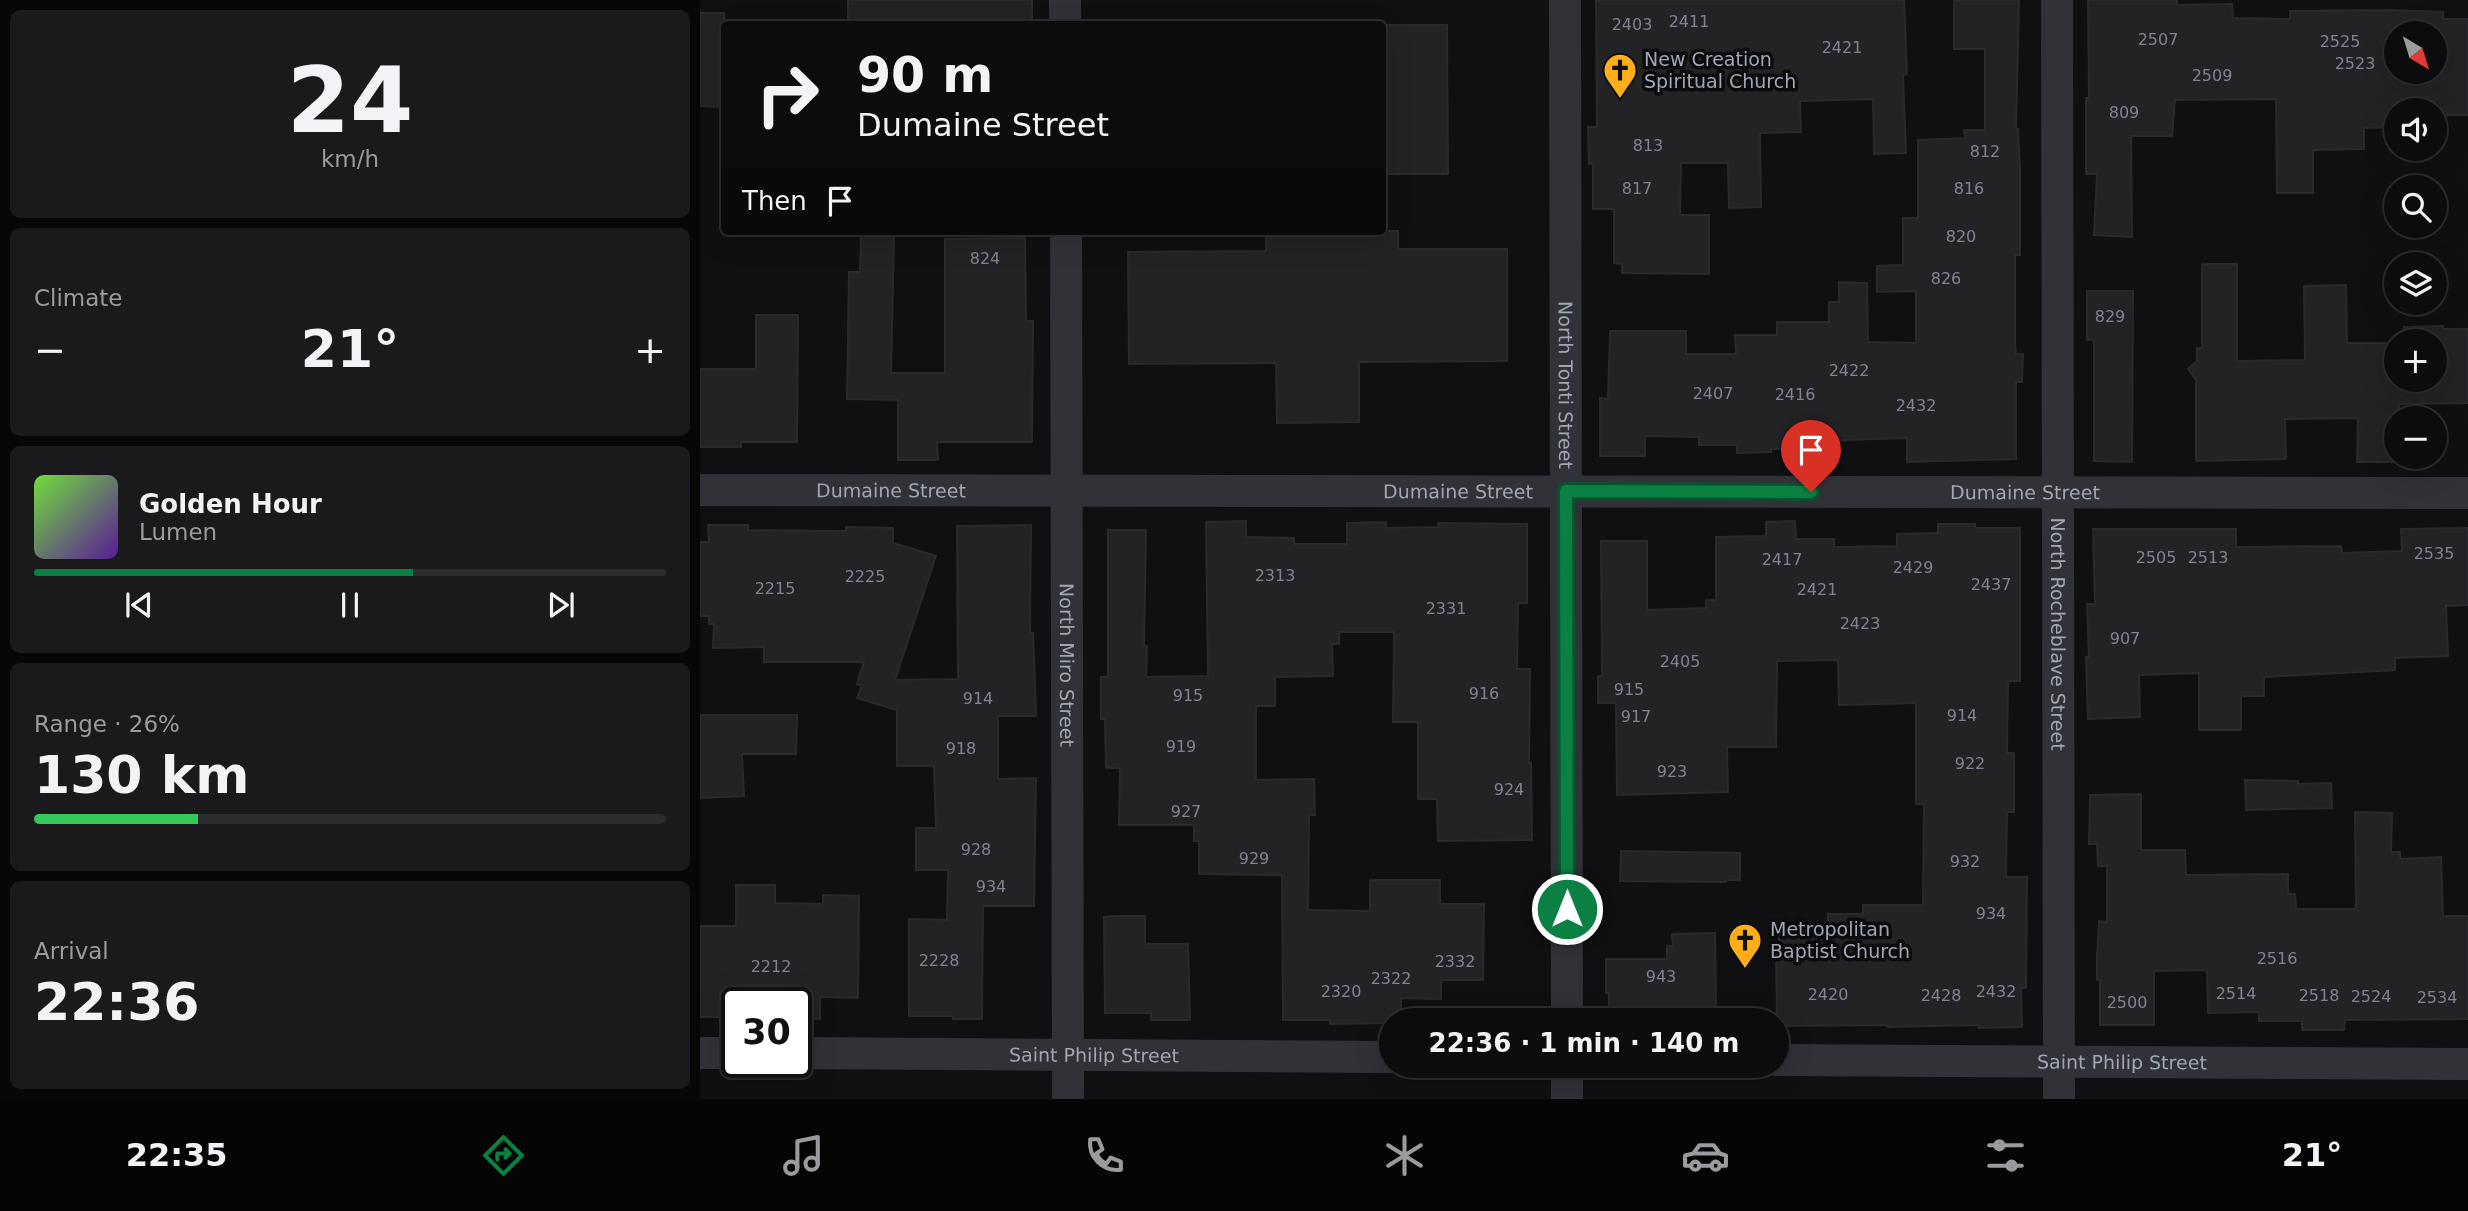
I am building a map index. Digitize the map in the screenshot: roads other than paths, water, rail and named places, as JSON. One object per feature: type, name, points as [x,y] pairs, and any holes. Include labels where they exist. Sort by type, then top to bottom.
[{"type":"street","points":[[1065,0],[1065,21]]},
{"type":"street","name":"North Tonti Street","points":[[1565,0],[1567,1008]]},
{"type":"street","name":"North Rocheblave Street","points":[[2057,0],[2059,1099]]},
{"type":"street","name":"North Miro Street","points":[[1066,235],[1068,1099]]},
{"type":"street","name":"Dumaine Street","points":[[700,489],[2468,493]]},
{"type":"street","points":[[700,1053],[721,1053]]},
{"type":"street","name":"Saint Philip Street","points":[[812,1053],[1379,1057]]},
{"type":"street","name":"Saint Philip Street","points":[[1789,1060],[2468,1064]]},
{"type":"street","points":[[1567,1078],[1567,1099]]},
{"type":"place","name":"New Creation Spiritual Church","points":[[1620,100]]},
{"type":"place","name":"Metropolitan Baptist Church","points":[[1745,970]]}]
